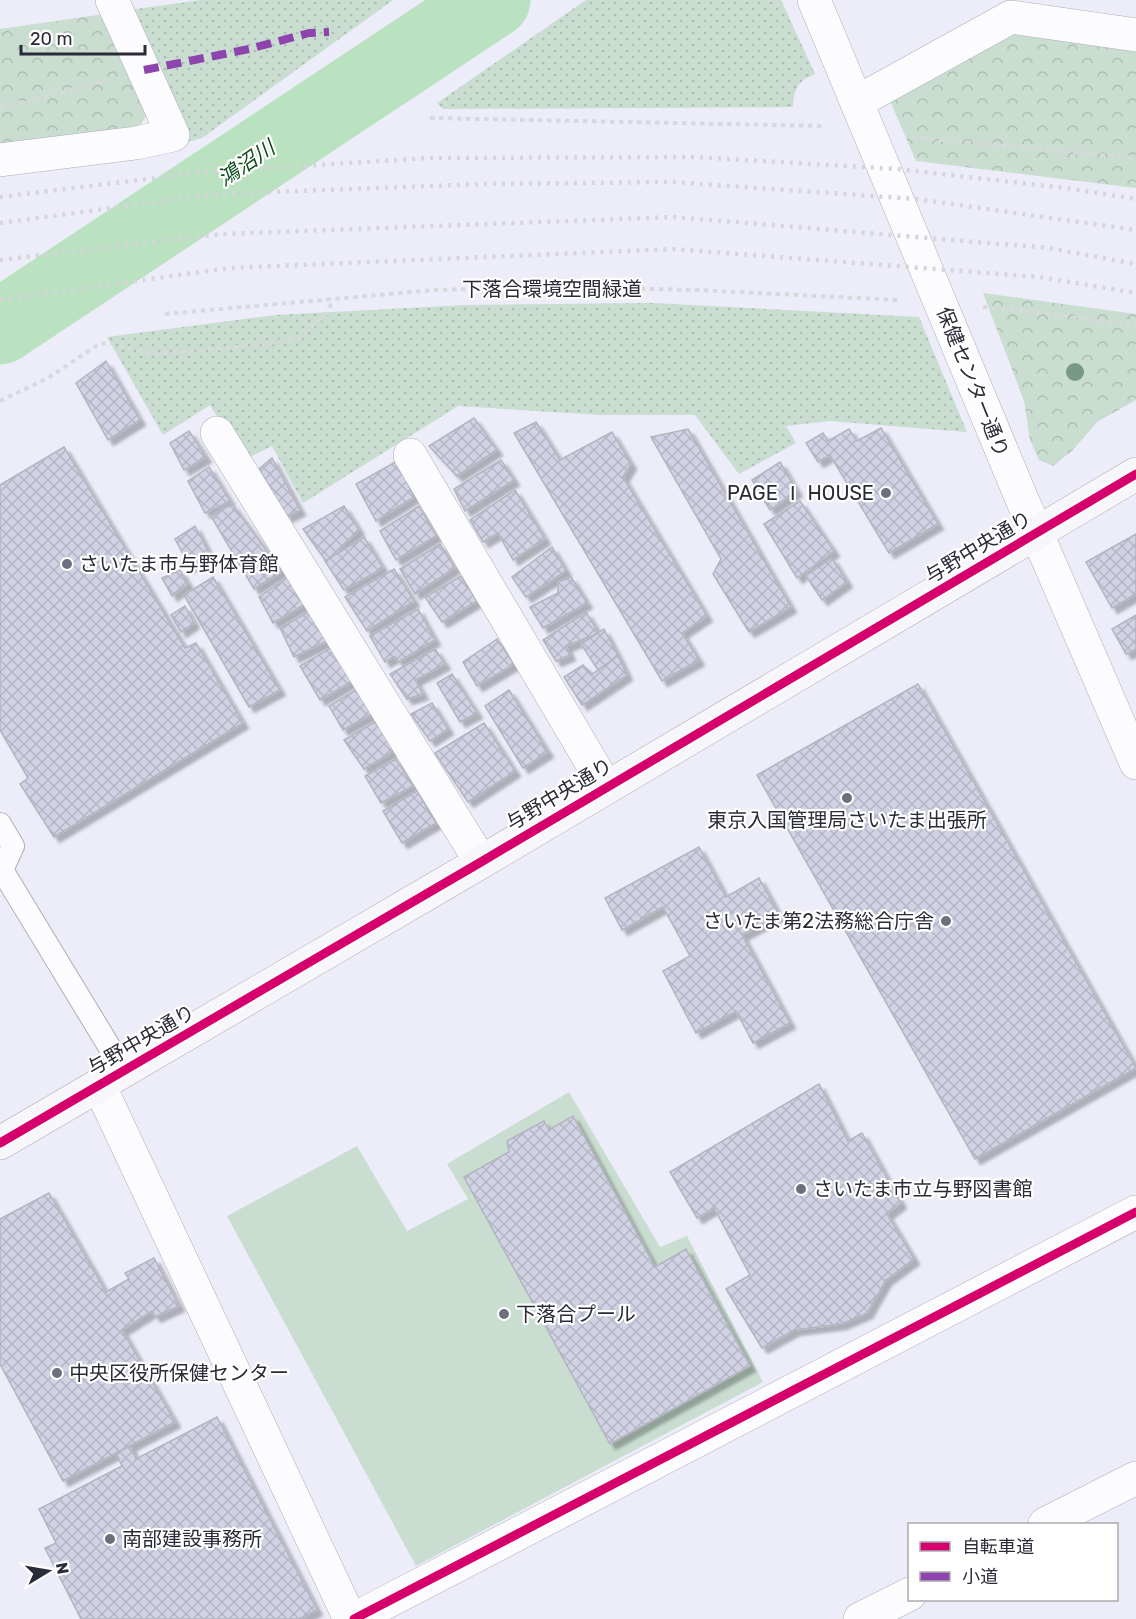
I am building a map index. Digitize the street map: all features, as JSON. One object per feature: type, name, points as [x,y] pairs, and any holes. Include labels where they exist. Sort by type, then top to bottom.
[{"type":"street","points":[[0,160],[136,143],[173,135],[112,0]]},
{"type":"street","name":"保健センター通り","points":[[814,0],[1036,534],[1136,763]]},
{"type":"street","points":[[862,114],[1011,17],[1136,34]]},
{"type":"street","points":[[217,433],[481,862]]},
{"type":"street","points":[[410,455],[606,787]]},
{"type":"street","name":"与野中央通り","points":[[0,1143],[481,862],[1136,474]]},
{"type":"street","points":[[112,1078],[350,1619]]},
{"type":"street","points":[[354,1619],[1136,1212]]},
{"type":"street","points":[[1047,1523],[1136,1478]]},
{"type":"street","points":[[860,1619],[908,1595]]},
{"type":"lane","points":[[0,824],[13,846],[2,870],[112,1078]]},
{"type":"path","points":[[0,106],[42,98],[144,70]]},
{"type":"path","points":[[430,118],[862,114],[898,136],[1136,158]]},
{"type":"path","points":[[0,401],[48,378],[99,344],[111,343],[153,354],[261,345],[300,337],[327,313],[333,299]]},
{"type":"green space","points":[[201,0],[393,0],[202,138],[187,142],[129,10]]},
{"type":"green space","points":[[586,0],[781,0],[815,74],[798,86],[794,95],[793,107],[443,109],[437,103]]},
{"type":"green space","points":[[105,14],[147,114],[137,131],[0,143],[0,29]]},
{"type":"green space","points":[[1009,30],[1136,46],[1136,188],[916,161],[890,101]]},
{"type":"green space","points":[[983,293],[1136,314],[1136,400],[1097,422],[1073,450],[1053,466],[1039,460],[1030,440],[1024,401]]},
{"type":"green space","points":[[653,303],[919,317],[967,432],[829,421],[786,426],[796,443],[739,474],[695,415],[601,415],[458,406],[303,503],[272,446],[244,460],[210,405],[163,435],[107,337],[276,315],[465,305]]},
{"type":"green space","name":"下落合プール","points":[[569,1092],[660,1247],[687,1236],[763,1382],[416,1566],[227,1216],[357,1146],[407,1231],[468,1199],[447,1164]]},
{"type":"building","points":[[106,361],[140,420],[108,440],[76,383]]},
{"type":"building","points":[[474,418],[497,450],[457,476],[429,446]]},
{"type":"building","points":[[536,422],[560,460],[612,432],[631,464],[623,477],[707,616],[682,633],[699,660],[662,681],[514,433]]},
{"type":"building","name":"PAGE Ⅰ HOUSE","points":[[881,428],[938,524],[889,553],[830,455],[818,462],[806,443],[823,433],[828,441],[849,429],[857,441]]},
{"type":"building","points":[[688,429],[791,607],[749,632],[713,574],[721,559],[651,437]]},
{"type":"building","points":[[189,431],[206,457],[184,470],[170,443]]},
{"type":"building","name":"さいたま市与野体育館","points":[[64,447],[185,648],[196,643],[243,723],[54,837],[20,784],[28,778],[0,730],[0,485]]},
{"type":"building","points":[[272,458],[300,510],[287,517],[259,469]]},
{"type":"building","points":[[501,460],[514,480],[465,511],[454,489]]},
{"type":"building","points":[[397,461],[414,497],[376,521],[356,484]]},
{"type":"building","points":[[780,462],[797,491],[770,510],[752,480]]},
{"type":"building","points":[[209,467],[230,501],[205,513],[188,481]]},
{"type":"building","points":[[515,490],[545,539],[513,560],[498,533],[483,542],[470,520]]},
{"type":"building","points":[[800,501],[834,551],[797,578],[764,524]]},
{"type":"building","points":[[232,504],[282,571],[254,589],[211,516]]},
{"type":"building","points":[[344,506],[359,530],[326,561],[303,529]]},
{"type":"building","points":[[419,506],[436,536],[396,560],[380,531]]},
{"type":"building","points":[[195,526],[209,553],[190,567],[175,539]]},
{"type":"building","points":[[1136,534],[1136,594],[1112,608],[1086,562]]},
{"type":"building","points":[[364,537],[383,568],[344,590],[325,561]]},
{"type":"building","points":[[440,544],[455,568],[415,594],[400,569]]},
{"type":"building","points":[[552,547],[566,571],[526,597],[512,577]]},
{"type":"building","points":[[832,558],[847,582],[822,600],[806,576]]},
{"type":"building","points":[[394,569],[414,601],[367,631],[345,597]]},
{"type":"building","points":[[180,570],[188,584],[172,596],[162,578]]},
{"type":"building","points":[[291,575],[307,603],[273,623],[259,597]]},
{"type":"building","points":[[461,576],[477,601],[442,622],[425,597]]},
{"type":"building","points":[[213,577],[280,690],[249,707],[184,595]]},
{"type":"building","points":[[571,577],[587,603],[543,628],[530,607],[558,593],[558,582]]},
{"type":"building","points":[[185,606],[194,623],[181,632],[171,615]]},
{"type":"building","points":[[316,608],[331,639],[294,657],[280,628]]},
{"type":"building","points":[[418,609],[435,640],[398,662],[395,656],[385,662],[370,636]]},
{"type":"building","points":[[586,612],[599,633],[566,646],[570,655],[556,661],[543,640]]},
{"type":"building","points":[[1136,615],[1136,649],[1126,654],[1112,629]]},
{"type":"building","points":[[604,629],[618,656],[598,670],[581,644]]},
{"type":"building","points":[[497,639],[514,664],[477,686],[463,662]]},
{"type":"building","points":[[334,646],[356,679],[320,700],[300,666]]},
{"type":"building","points":[[435,649],[445,664],[415,680],[423,694],[407,699],[390,674]]},
{"type":"building","points":[[618,656],[627,675],[582,705],[564,677],[583,665],[592,674]]},
{"type":"building","points":[[452,674],[477,713],[460,722],[437,683]]},
{"type":"building","name":"さいたま第2法務総合庁舎","points":[[918,684],[1136,1068],[975,1159],[757,775]]},
{"type":"building","points":[[359,688],[374,713],[343,730],[329,706]]},
{"type":"building","points":[[509,690],[548,752],[523,768],[485,706]]},
{"type":"building","points":[[432,703],[448,729],[430,741],[411,714]]},
{"type":"building","points":[[378,720],[397,749],[364,769],[344,740]]},
{"type":"building","points":[[484,723],[515,771],[468,802],[435,753]]},
{"type":"building","points":[[396,759],[413,786],[381,803],[365,776]]},
{"type":"building","points":[[417,791],[436,823],[402,843],[383,811]]},
{"type":"building","points":[[699,847],[726,897],[759,878],[779,915],[742,935],[790,1023],[753,1043],[736,1011],[696,1033],[663,971],[690,956],[663,907],[622,930],[605,898]]},
{"type":"building","points":[[819,1084],[848,1141],[862,1133],[901,1203],[887,1214],[914,1259],[886,1280],[867,1313],[841,1324],[794,1330],[762,1348],[726,1289],[750,1275],[714,1208],[697,1218],[670,1172]]},
{"type":"building","points":[[573,1116],[655,1267],[686,1249],[750,1366],[610,1444],[464,1177],[509,1152],[507,1141],[544,1121],[549,1130]]},
{"type":"building","points":[[49,1193],[106,1292],[129,1279],[125,1273],[154,1258],[179,1306],[155,1317],[152,1311],[122,1330],[175,1422],[63,1481],[0,1364],[0,1219]]},
{"type":"building","points":[[217,1417],[317,1610],[299,1619],[81,1619],[45,1548],[56,1543],[39,1509],[122,1466],[116,1453],[130,1446],[136,1459]]},
{"type":"waterway","name":"鴻沼川","points":[[0,327],[493,0]]},
{"type":"railway","points":[[0,197],[204,172],[429,158],[694,157],[897,169],[1066,188],[1136,199]]},
{"type":"railway","points":[[0,223],[218,194],[484,184],[672,182],[916,199],[1136,230]]},
{"type":"railway","points":[[0,260],[223,234],[674,217],[1049,248],[1136,264]]},
{"type":"railway","points":[[0,300],[229,268],[673,249],[1040,277],[1136,293]]},
{"type":"marked path","points":[[144,70],[249,49],[309,33],[329,32]]},
{"type":"cycle path","points":[[0,1143],[481,862],[1136,474]]},
{"type":"cycle path","points":[[354,1619],[1136,1212]]},
{"type":"place","name":"PAGE Ⅰ HOUSE","points":[[886,493]]},
{"type":"place","name":"さいたま市与野体育館","points":[[67,564]]},
{"type":"place","name":"東京入国管理局さいたま出張所","points":[[847,798]]},
{"type":"place","name":"さいたま第2法務総合庁舎","points":[[946,921]]},
{"type":"place","name":"さいたま市立与野図書館","points":[[801,1189]]},
{"type":"place","name":"下落合プール","points":[[504,1314]]},
{"type":"place","name":"中央区役所保健センター","points":[[57,1373]]},
{"type":"place","name":"南部建設事務所","points":[[110,1539]]}]
